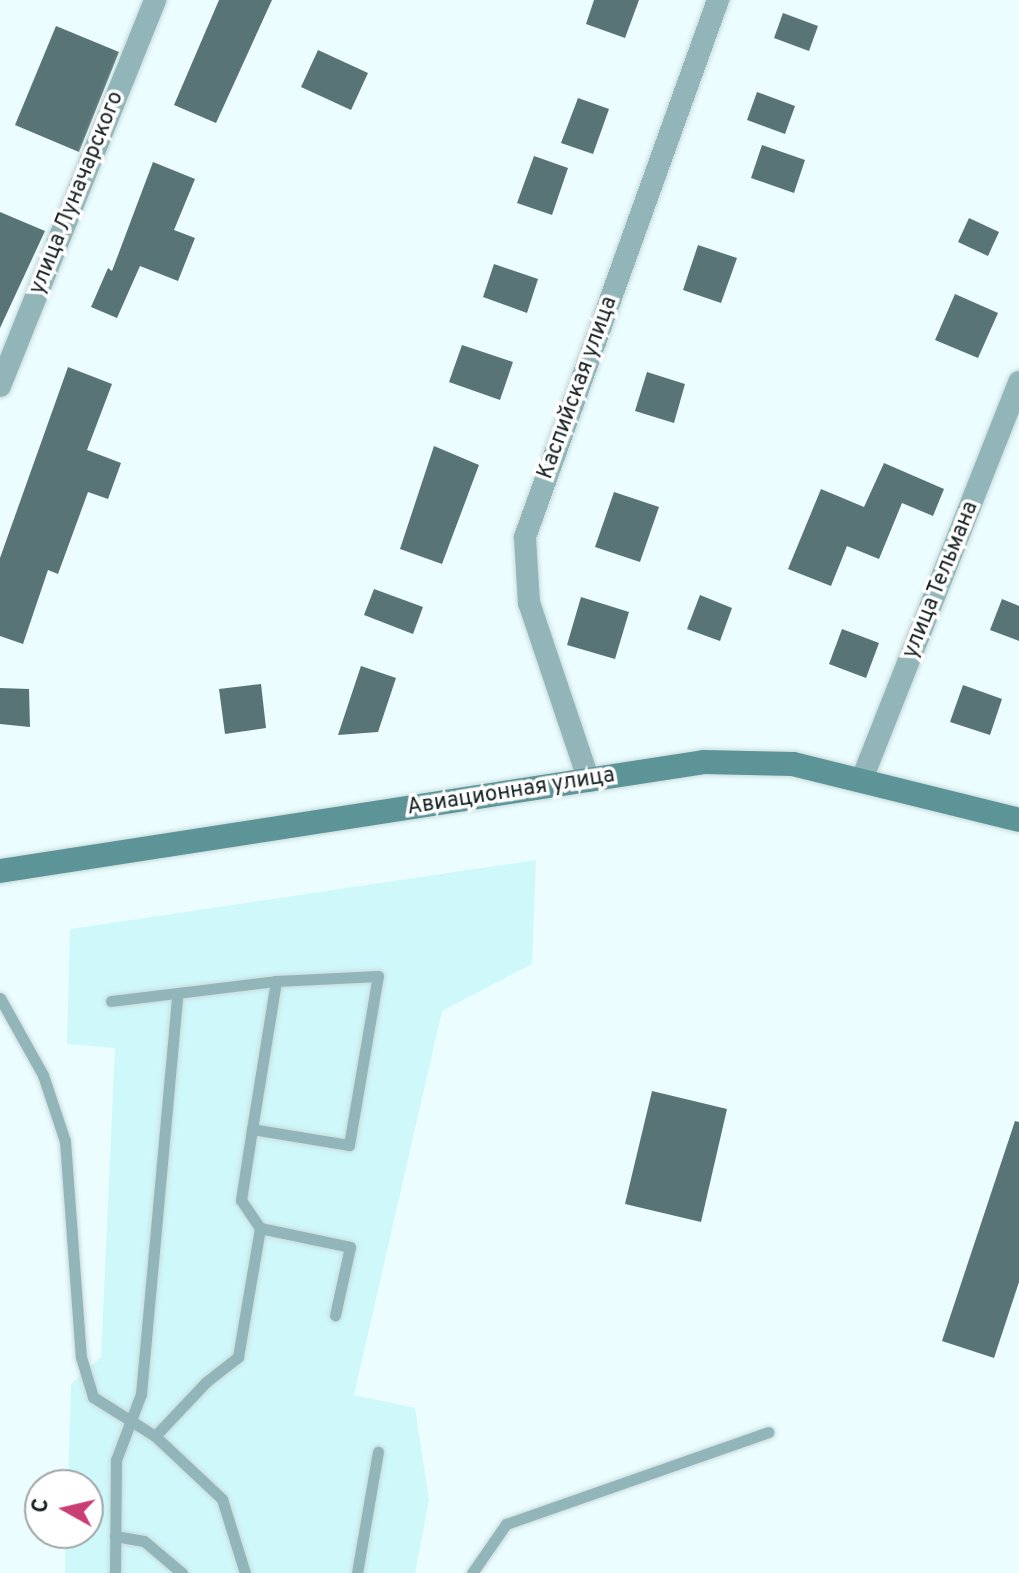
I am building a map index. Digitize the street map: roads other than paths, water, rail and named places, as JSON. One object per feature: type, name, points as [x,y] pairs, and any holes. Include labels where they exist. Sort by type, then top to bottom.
[{"type":"street","name":"улица Луначарского","points":[[0,386],[155,0]]},
{"type":"street","name":"Каспийская улица","points":[[589,781],[529,603],[525,537],[718,0]]},
{"type":"street","name":"улица Тельмана","points":[[862,779],[1019,382]]},
{"type":"street","name":"Авиационная улица","points":[[0,871],[704,762],[793,764],[1019,820]]},
{"type":"lane","points":[[111,1001],[177,997],[276,981],[378,976],[349,1145],[252,1129]]},
{"type":"lane","points":[[155,1436],[206,1382],[238,1357],[260,1228],[241,1200],[276,981]]},
{"type":"lane","points":[[115,1573],[116,1460],[141,1394],[177,997]]},
{"type":"lane","points":[[0,998],[43,1075],[65,1141],[81,1357],[93,1397],[155,1436],[222,1499],[245,1573]]},
{"type":"lane","points":[[260,1228],[350,1247],[335,1315]]},
{"type":"lane","points":[[472,1573],[506,1524],[768,1432]]},
{"type":"lane","points":[[357,1573],[378,1452]]},
{"type":"lane","points":[[115,1536],[144,1541],[182,1573]]}]
